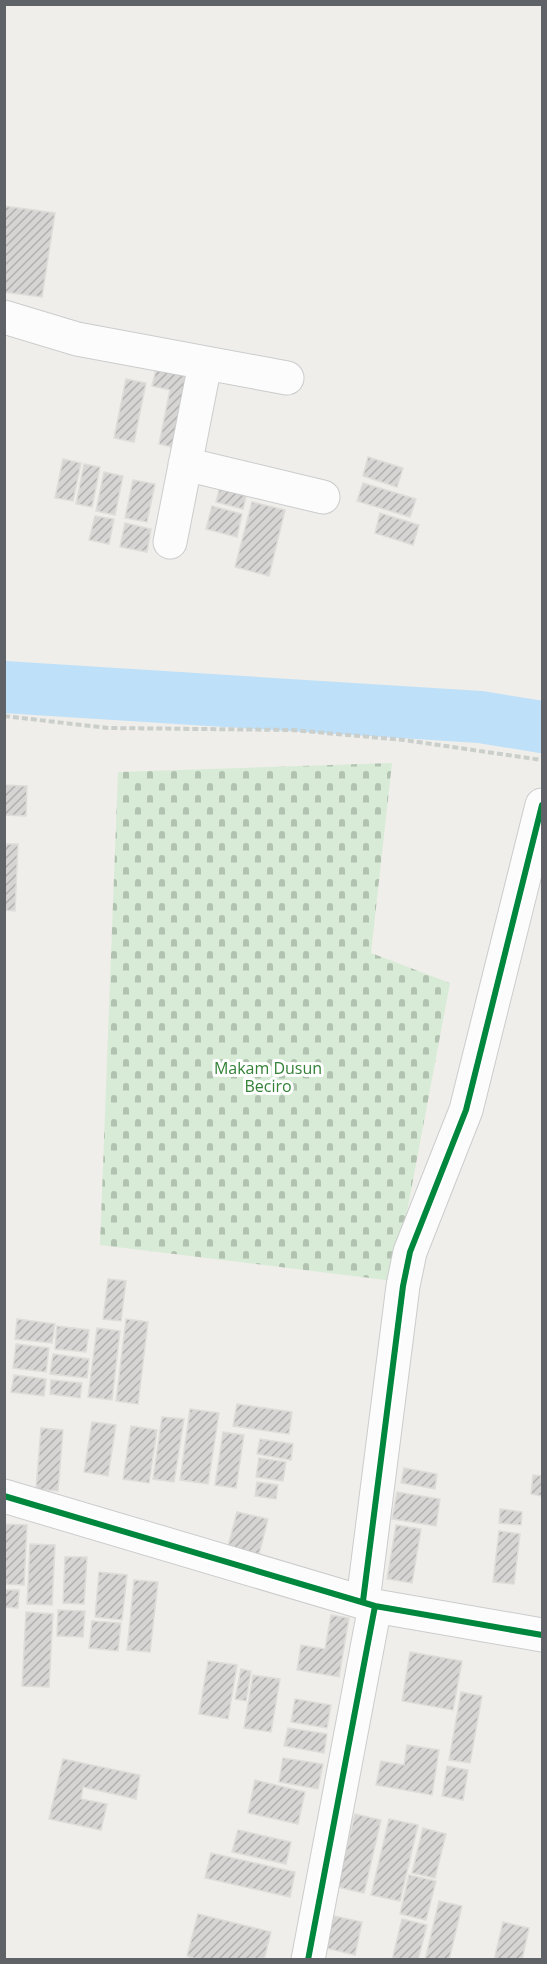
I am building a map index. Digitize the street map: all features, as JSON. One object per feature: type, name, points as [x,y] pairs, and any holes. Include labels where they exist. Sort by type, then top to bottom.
[{"type":"street","points":[[4,317],[77,339],[287,378]]},
{"type":"street","points":[[170,542],[205,364]]},
{"type":"street","points":[[185,464],[323,498]]},
{"type":"street","points":[[308,1959],[369,1604],[403,1286],[410,1252],[466,1110],[543,805]]},
{"type":"street","points":[[4,1496],[369,1604],[543,1635]]},
{"type":"path","points":[[4,716],[108,728],[292,730],[404,740],[543,760]]},
{"type":"green space","name":"Makam Dusun Beciro","points":[[392,763],[371,953],[450,983],[394,1281],[100,1245],[118,772]]},
{"type":"building","points":[[4,206],[55,213],[42,297],[4,292]]},
{"type":"building","points":[[156,369],[191,376],[176,448],[159,444],[170,390],[152,386]]},
{"type":"building","points":[[126,379],[146,383],[134,442],[114,438]]},
{"type":"building","points":[[368,457],[403,468],[397,487],[363,476]]},
{"type":"building","points":[[63,459],[81,463],[73,501],[55,498]]},
{"type":"building","points":[[84,464],[100,467],[92,507],[76,504]]},
{"type":"building","points":[[104,472],[123,476],[115,515],[96,511]]},
{"type":"building","points":[[133,480],[155,484],[147,522],[125,518]]},
{"type":"building","points":[[363,483],[416,499],[410,517],[357,501]]},
{"type":"building","points":[[220,486],[247,493],[243,509],[216,502]]},
{"type":"building","points":[[252,502],[285,510],[269,576],[235,567]]},
{"type":"building","points":[[212,506],[242,514],[237,537],[206,529]]},
{"type":"building","points":[[380,513],[419,525],[413,545],[375,533]]},
{"type":"building","points":[[95,516],[114,519],[109,544],[89,540]]},
{"type":"building","points":[[125,523],[151,529],[147,552],[120,547]]},
{"type":"building","points":[[4,785],[27,786],[26,816],[4,815]]},
{"type":"building","points":[[4,844],[18,844],[15,911],[4,910]]},
{"type":"building","points":[[108,1279],[126,1281],[121,1321],[103,1319]]},
{"type":"building","points":[[17,1319],[55,1324],[52,1343],[15,1339]]},
{"type":"building","points":[[126,1319],[148,1322],[138,1404],[116,1401]]},
{"type":"building","points":[[57,1326],[89,1330],[86,1352],[55,1349]]},
{"type":"building","points":[[97,1328],[120,1331],[112,1400],[88,1397]]},
{"type":"building","points":[[16,1344],[49,1348],[46,1372],[13,1368]]},
{"type":"building","points":[[53,1354],[89,1359],[87,1378],[50,1374]]},
{"type":"building","points":[[14,1375],[46,1379],[44,1396],[11,1392]]},
{"type":"building","points":[[51,1380],[82,1383],[80,1398],[50,1394]]},
{"type":"building","points":[[237,1404],[292,1412],[289,1434],[233,1426]]},
{"type":"building","points":[[190,1409],[219,1413],[208,1484],[180,1480]]},
{"type":"building","points":[[162,1417],[184,1419],[174,1482],[153,1479]]},
{"type":"building","points":[[92,1422],[116,1425],[108,1476],[84,1472]]},
{"type":"building","points":[[131,1426],[157,1430],[149,1483],[123,1479]]},
{"type":"building","points":[[41,1428],[63,1430],[58,1491],[36,1489]]},
{"type":"building","points":[[223,1432],[244,1435],[236,1488],[215,1485]]},
{"type":"building","points":[[260,1439],[293,1444],[291,1460],[257,1454]]},
{"type":"building","points":[[259,1458],[286,1462],[283,1481],[256,1477]]},
{"type":"building","points":[[404,1468],[437,1474],[435,1489],[401,1483]]},
{"type":"building","points":[[533,1475],[542,1476],[542,1496],[531,1494]]},
{"type":"building","points":[[257,1482],[278,1485],[276,1499],[255,1496]]},
{"type":"building","points":[[397,1492],[440,1499],[436,1526],[392,1519]]},
{"type":"building","points":[[500,1509],[522,1512],[521,1525],[499,1523]]},
{"type":"building","points":[[237,1512],[268,1519],[257,1562],[226,1554]]},
{"type":"building","points":[[4,1524],[27,1525],[24,1585],[4,1584]]},
{"type":"building","points":[[396,1525],[421,1529],[412,1583],[387,1579]]},
{"type":"building","points":[[499,1531],[520,1534],[514,1584],[493,1582]]},
{"type":"building","points":[[30,1544],[55,1545],[52,1605],[27,1604]]},
{"type":"building","points":[[65,1557],[87,1557],[84,1604],[63,1603]]},
{"type":"building","points":[[99,1572],[127,1575],[122,1620],[95,1617]]},
{"type":"building","points":[[134,1580],[158,1582],[150,1652],[127,1650]]},
{"type":"building","points":[[4,1590],[19,1590],[18,1608],[4,1607]]},
{"type":"building","points":[[58,1610],[85,1611],[83,1637],[57,1636]]},
{"type":"building","points":[[26,1612],[53,1614],[49,1687],[22,1686]]},
{"type":"building","points":[[331,1615],[349,1618],[339,1677],[297,1670],[301,1645],[325,1649]]},
{"type":"building","points":[[92,1621],[121,1623],[118,1651],[89,1648]]},
{"type":"building","points":[[410,1652],[462,1661],[453,1710],[402,1701]]},
{"type":"building","points":[[208,1661],[237,1665],[228,1719],[199,1714]]},
{"type":"building","points":[[241,1669],[251,1671],[246,1701],[235,1699]]},
{"type":"building","points":[[253,1675],[280,1679],[271,1732],[244,1728]]},
{"type":"building","points":[[461,1692],[482,1696],[470,1763],[449,1760]]},
{"type":"building","points":[[295,1699],[331,1705],[327,1728],[291,1722]]},
{"type":"building","points":[[288,1728],[327,1734],[324,1753],[284,1746]]},
{"type":"building","points":[[407,1745],[439,1750],[432,1795],[376,1785],[381,1761],[404,1765]]},
{"type":"building","points":[[283,1758],[323,1764],[318,1789],[279,1782]]},
{"type":"building","points":[[63,1759],[140,1775],[136,1799],[83,1787],[81,1799],[107,1804],[101,1830],[49,1819]]},
{"type":"building","points":[[447,1766],[468,1770],[463,1800],[442,1796]]},
{"type":"building","points":[[255,1780],[305,1792],[298,1824],[248,1813]]},
{"type":"building","points":[[355,1814],[381,1820],[364,1893],[337,1887]]},
{"type":"building","points":[[389,1819],[418,1825],[400,1901],[371,1895]]},
{"type":"building","points":[[423,1828],[446,1834],[435,1878],[412,1873]]},
{"type":"building","points":[[238,1830],[291,1842],[286,1864],[232,1852]]},
{"type":"building","points":[[211,1853],[295,1872],[290,1897],[205,1878]]},
{"type":"building","points":[[409,1875],[436,1881],[426,1920],[400,1914]]},
{"type":"building","points":[[439,1901],[462,1906],[449,1960],[425,1960]]},
{"type":"building","points":[[198,1914],[271,1932],[264,1960],[199,1960],[187,1956]]},
{"type":"building","points":[[334,1916],[362,1922],[355,1955],[326,1948]]},
{"type":"building","points":[[402,1919],[427,1925],[418,1960],[392,1960]]},
{"type":"building","points":[[503,1922],[529,1928],[522,1960],[494,1960]]},
{"type":"waterway","points":[[4,687],[480,717],[542,727]]},
{"type":"cycle path","points":[[363,1601],[403,1286],[410,1252],[466,1110],[542,805]]},
{"type":"cycle path","points":[[4,1496],[375,1606],[542,1635]]},
{"type":"cycle path","points":[[308,1960],[375,1606]]}]
